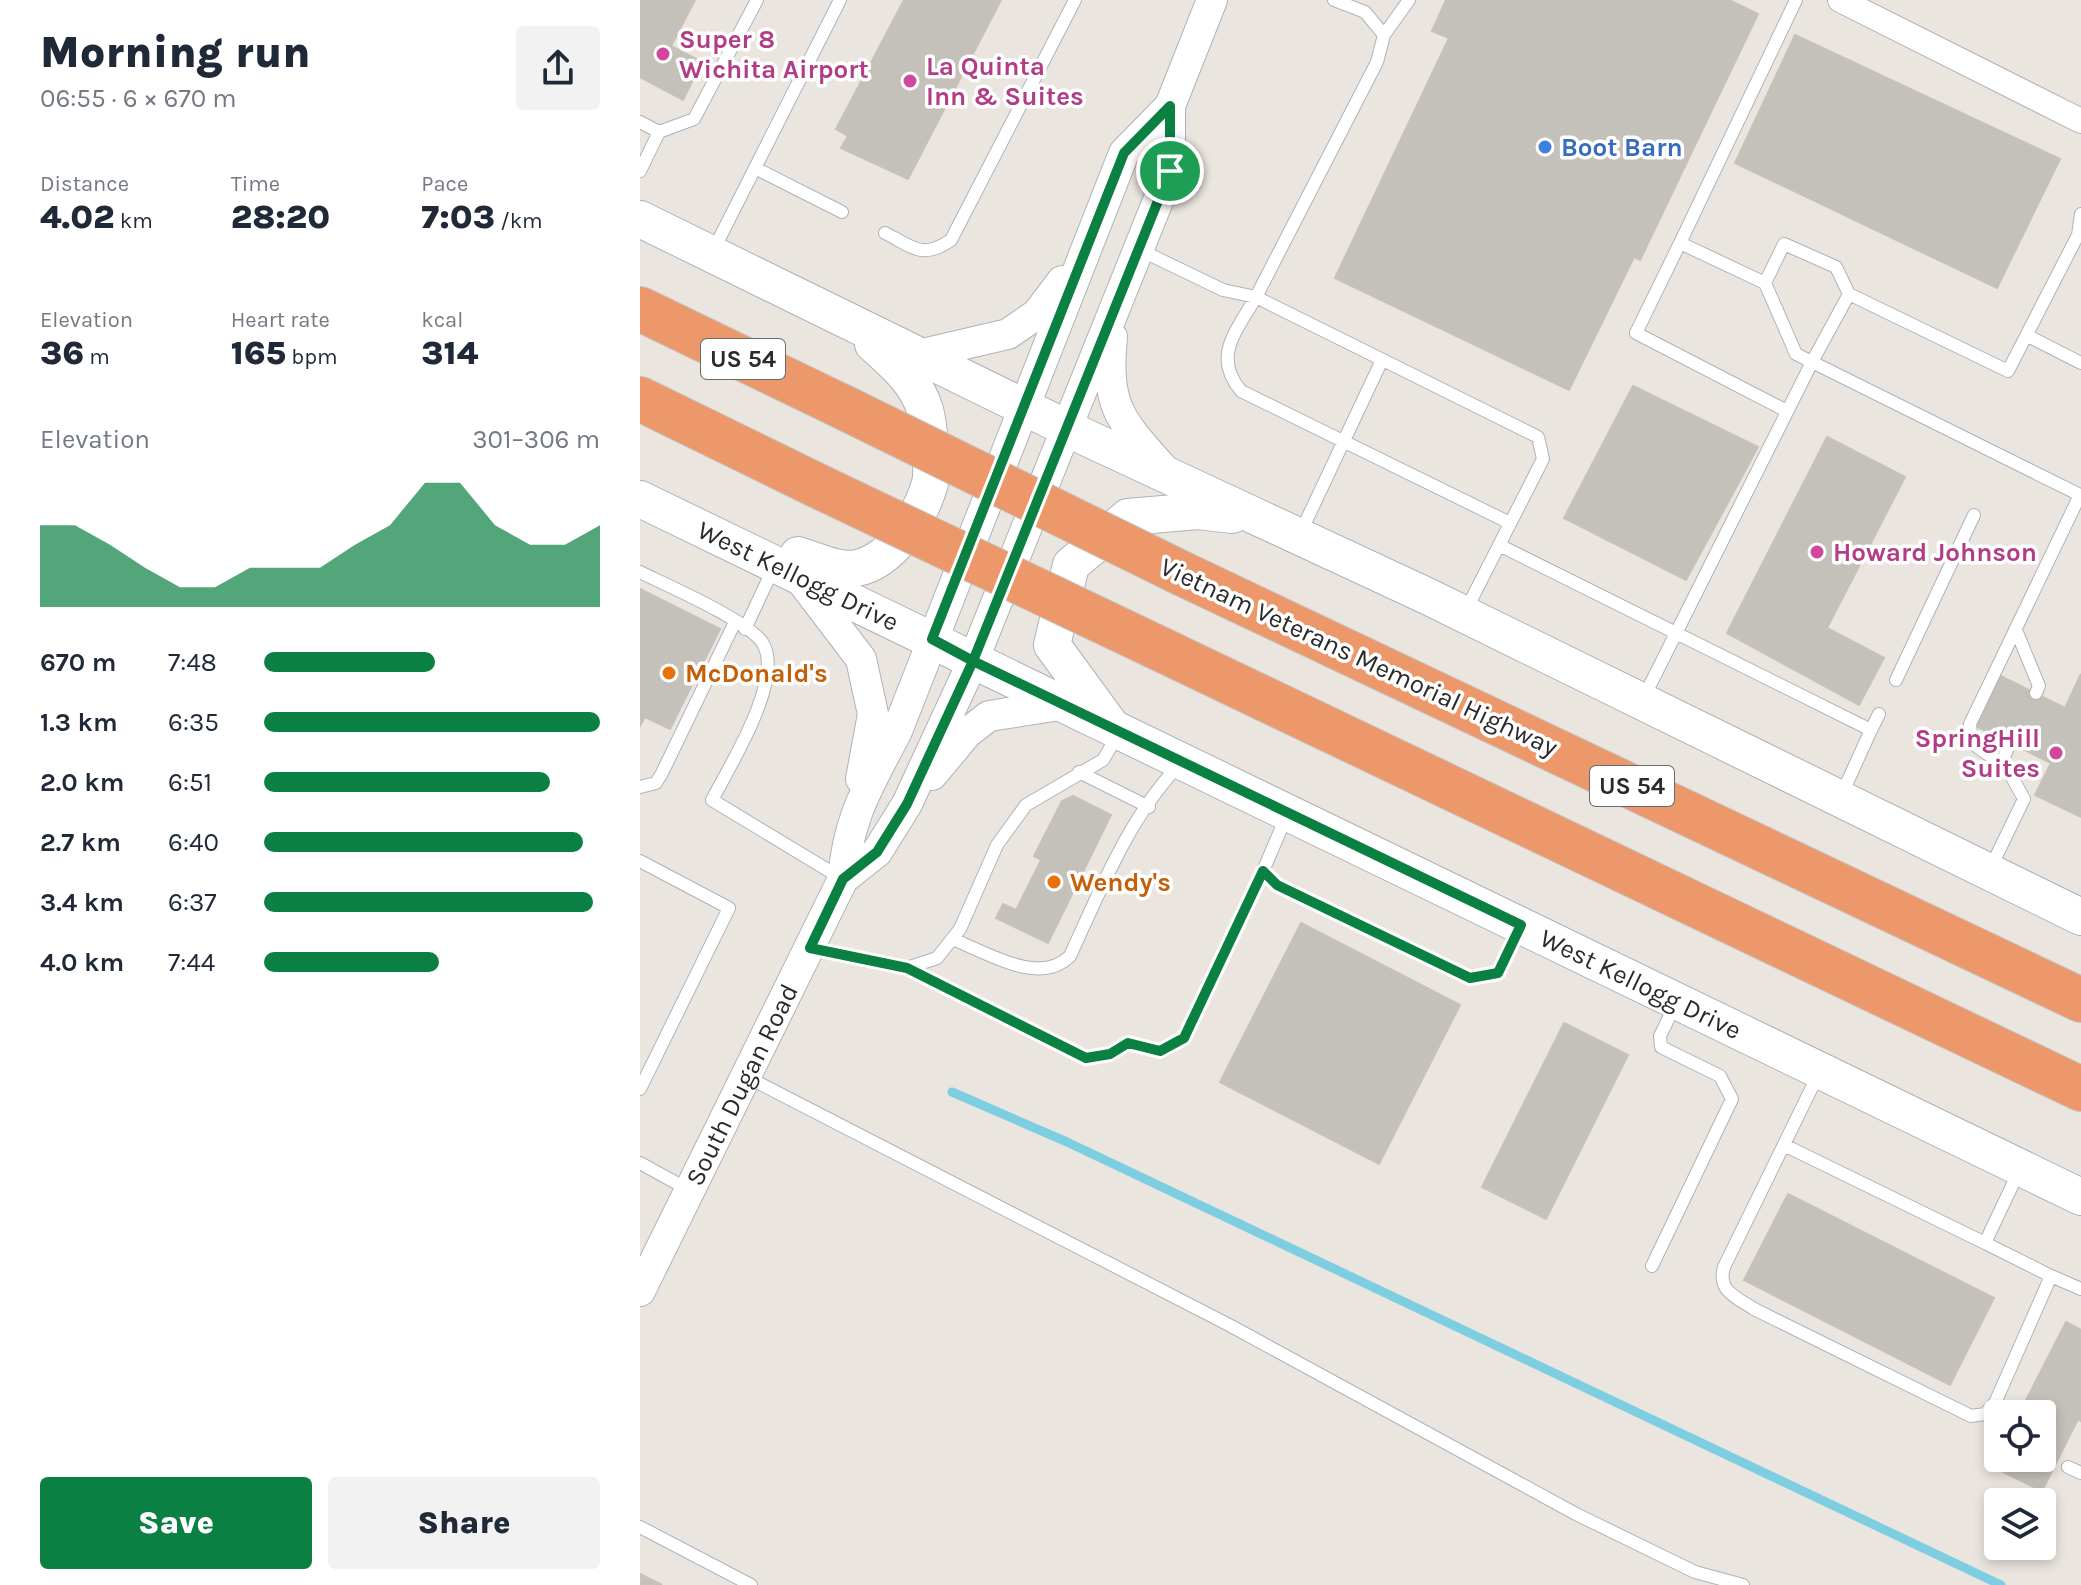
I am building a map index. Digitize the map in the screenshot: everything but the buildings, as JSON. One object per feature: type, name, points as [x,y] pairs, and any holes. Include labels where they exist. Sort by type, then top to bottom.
[{"type":"highway","name":"Vietnam Veterans Memorial Highway","points":[[640,309],[1183,574],[2081,1000]]},
{"type":"highway","points":[[640,399],[2081,1089]]},
{"type":"main road","points":[[640,219],[1066,428],[1464,614],[2081,917]]},
{"type":"main road","points":[[700,528],[841,569],[857,568],[880,558],[912,524],[931,481],[925,410],[906,375],[847,321]]},
{"type":"main road","name":"West Kellogg Drive","points":[[640,499],[2081,1197]]},
{"type":"main road","points":[[1116,729],[1052,645],[1071,565],[1128,517],[1198,511],[1258,519]]},
{"type":"street","points":[[1840,0],[2081,121]]},
{"type":"street","name":"South Dugan Road","points":[[843,879],[877,852],[907,804],[973,661],[1170,171],[1170,106],[1205,2]]},
{"type":"street","name":"South Dugan Road","points":[[640,1291],[843,879],[846,840],[855,812],[897,731],[1022,406],[1090,244],[1124,153],[1170,106]]},
{"type":"street","points":[[918,355],[1008,334],[1037,314],[1090,244]]},
{"type":"street","points":[[1115,304],[1108,376],[1112,397],[1123,423],[1171,478]]},
{"type":"street","points":[[786,569],[861,659],[873,714],[855,812]]},
{"type":"street","points":[[907,804],[967,733],[989,716],[1066,704]]},
{"type":"lane","points":[[640,171],[659,132],[694,119],[757,0]]},
{"type":"lane","points":[[712,254],[840,0]]},
{"type":"lane","points":[[885,233],[923,253],[935,251],[951,240],[1075,0]]},
{"type":"lane","points":[[1334,0],[1365,12],[1384,35]]},
{"type":"lane","points":[[1409,0],[1384,35],[1377,62],[1228,347],[1228,375],[1241,391],[1510,523]]},
{"type":"lane","points":[[1784,416],[1636,333],[1796,0]]},
{"type":"lane","points":[[640,122],[659,132]]},
{"type":"lane","points":[[755,168],[842,212]]},
{"type":"lane","points":[[1765,283],[1784,244],[1836,267],[1849,294],[2008,371],[2079,235],[2081,214]]},
{"type":"lane","points":[[1680,243],[1765,283],[1796,354],[2080,494],[1970,724],[1972,743],[2007,768],[2024,799],[1989,872]]},
{"type":"lane","points":[[1138,249],[1223,290],[1256,297],[1538,437],[1543,459],[1464,614]]},
{"type":"lane","points":[[1641,702],[1784,416],[1849,294]]},
{"type":"lane","points":[[2028,336],[2081,363]]},
{"type":"lane","points":[[1299,538],[1382,360]]},
{"type":"lane","points":[[1896,680],[1974,515]]},
{"type":"lane","points":[[1499,545],[1871,730]]},
{"type":"lane","points":[[641,788],[656,783],[740,625],[786,569]]},
{"type":"lane","points":[[640,572],[740,625],[761,640],[767,655],[768,670],[757,712],[712,800],[843,879]]},
{"type":"lane","points":[[2016,630],[2039,686],[2036,693]]},
{"type":"lane","points":[[1839,799],[1879,714]]},
{"type":"lane","points":[[907,968],[937,958],[960,929],[997,845],[1026,805],[1103,760],[1116,729]]},
{"type":"lane","points":[[2001,764],[2010,743]]},
{"type":"lane","points":[[952,939],[1039,972],[1059,967],[1070,956],[1126,836],[1149,807],[1156,789],[1183,761]]},
{"type":"lane","points":[[1079,772],[1149,807]]},
{"type":"lane","points":[[810,948],[907,968],[1086,1058],[1110,1054],[1128,1043],[1160,1051],[1184,1038],[1288,812]]},
{"type":"lane","points":[[640,861],[729,908],[640,1089]]},
{"type":"lane","points":[[1263,871],[1277,885],[1470,978],[1498,973],[1521,925]]},
{"type":"lane","points":[[1652,1266],[1732,1099],[1720,1076],[1661,1047],[1660,1036],[1678,1000]]},
{"type":"lane","points":[[1821,1070],[1724,1267],[1720,1280],[1723,1288],[1754,1309],[1971,1416],[1985,1414],[1995,1403],[2051,1276]]},
{"type":"lane","points":[[747,1077],[1218,1319],[1576,1514],[1695,1572],[1743,1585]]},
{"type":"lane","points":[[1786,1146],[2081,1289]]},
{"type":"lane","points":[[640,1163],[691,1192]]},
{"type":"lane","points":[[1985,1243],[2021,1167]]},
{"type":"lane","points":[[2068,1467],[2081,1473]]},
{"type":"lane","points":[[640,1527],[751,1585]]},
{"type":"waterway","points":[[952,1092],[1067,1142],[2001,1585]]},
{"type":"place","name":"Super 8 Wichita Airport","points":[[663,54]]},
{"type":"place","name":"La Quinta Inn & Suites","points":[[910,81]]},
{"type":"place","name":"Boot Barn","points":[[1545,147]]},
{"type":"place","name":"Howard Johnson","points":[[1817,552]]},
{"type":"place","name":"McDonald's","points":[[669,673]]},
{"type":"place","name":"SpringHill Suites","points":[[2056,753]]},
{"type":"place","name":"Wendy's","points":[[1054,882]]},
{"type":"route","points":[[1170,171],[973,661],[907,804],[877,852],[843,879],[810,948],[907,968],[1086,1058],[1110,1054],[1128,1043],[1160,1051],[1184,1038],[1263,871],[1277,885],[1470,978],[1498,973],[1521,925],[973,661],[932,639],[1124,153],[1170,106],[1170,171]]}]
